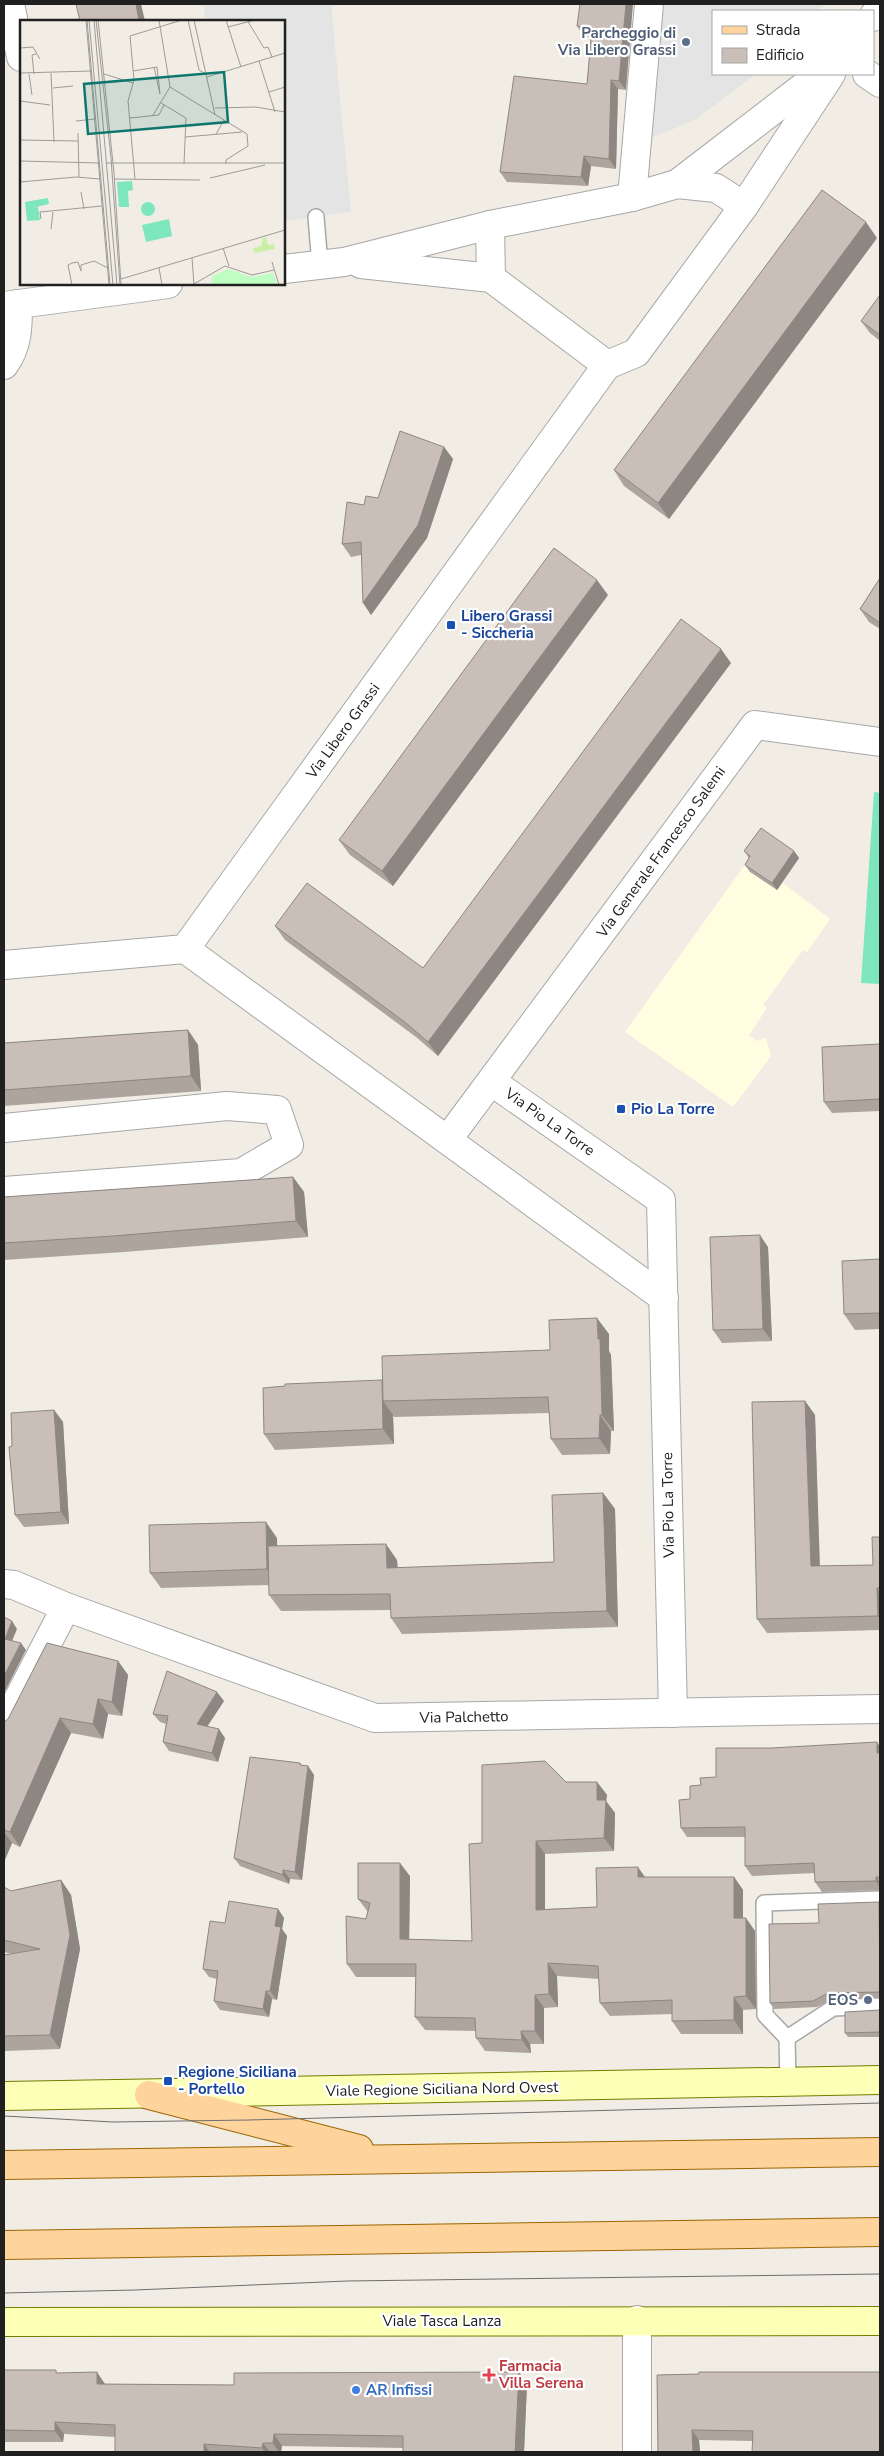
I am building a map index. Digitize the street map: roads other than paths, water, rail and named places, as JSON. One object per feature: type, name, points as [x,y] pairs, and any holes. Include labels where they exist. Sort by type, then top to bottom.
[{"type":"main road","points":[[149,2095],[389,2158]]},
{"type":"main road","points":[[4,2165],[880,2152]]},
{"type":"main road","points":[[4,2245],[880,2232]]},
{"type":"street","points":[[10,4],[20,51]]},
{"type":"street","points":[[632,197],[649,4]]},
{"type":"street","points":[[285,269],[332,264],[490,225],[632,197],[677,184],[819,75]]},
{"type":"street","points":[[332,264],[491,278],[608,365],[636,353],[744,206],[830,75]]},
{"type":"street","points":[[868,75],[880,84]]},
{"type":"street","points":[[677,184],[716,188],[744,206]]},
{"type":"street","points":[[490,225],[491,278]]},
{"type":"street","points":[[4,365],[13,352],[18,325],[11,305],[69,290],[152,285]]},
{"type":"street","name":"Via Libero Grassi","points":[[185,949],[608,365]]},
{"type":"street","name":"Via Generale Francesco Salemi","points":[[492,1082],[755,725],[880,742]]},
{"type":"street","points":[[4,966],[185,949],[664,1298]]},
{"type":"street","name":"Via Pio La Torre","points":[[448,1139],[492,1082],[661,1200],[673,1713]]},
{"type":"street","points":[[4,1128],[227,1106],[277,1110],[289,1145],[241,1173],[4,1191]]},
{"type":"street","name":"Via Palchetto","points":[[4,1584],[14,1584],[66,1607],[375,1718],[880,1709]]},
{"type":"street","points":[[4,1726],[66,1607]]},
{"type":"street","name":"Viale Regione Siciliana Nord Ovest","points":[[4,2096],[149,2095],[880,2080]]},
{"type":"street","points":[[637,2320],[637,2452]]},
{"type":"street","name":"Viale Tasca Lanza","points":[[4,2322],[880,2321]]},
{"type":"lane","points":[[316,217],[332,264]]},
{"type":"lane","points":[[788,2082],[787,2038],[765,2015],[764,1902],[880,1899]]},
{"type":"lane","points":[[787,2038],[833,2008],[880,2006]]},
{"type":"tram line","points":[[4,2116],[113,2122],[249,2120],[880,2103]]},
{"type":"tram line","points":[[4,2293],[135,2290],[347,2281],[880,2274]]},
{"type":"place","name":"Parcheggio di Via Libero Grassi","points":[[686,42]]},
{"type":"place","name":"Libero Grassi - Siccheria","points":[[451,625]]},
{"type":"place","name":"Pio La Torre","points":[[621,1109]]},
{"type":"place","name":"EOS","points":[[868,2000]]},
{"type":"place","name":"Regione Siciliana - Portello","points":[[168,2081]]},
{"type":"place","name":"Farmacia Villa Serena","points":[[489,2375]]},
{"type":"place","name":"AR Infissi","points":[[356,2390]]}]
